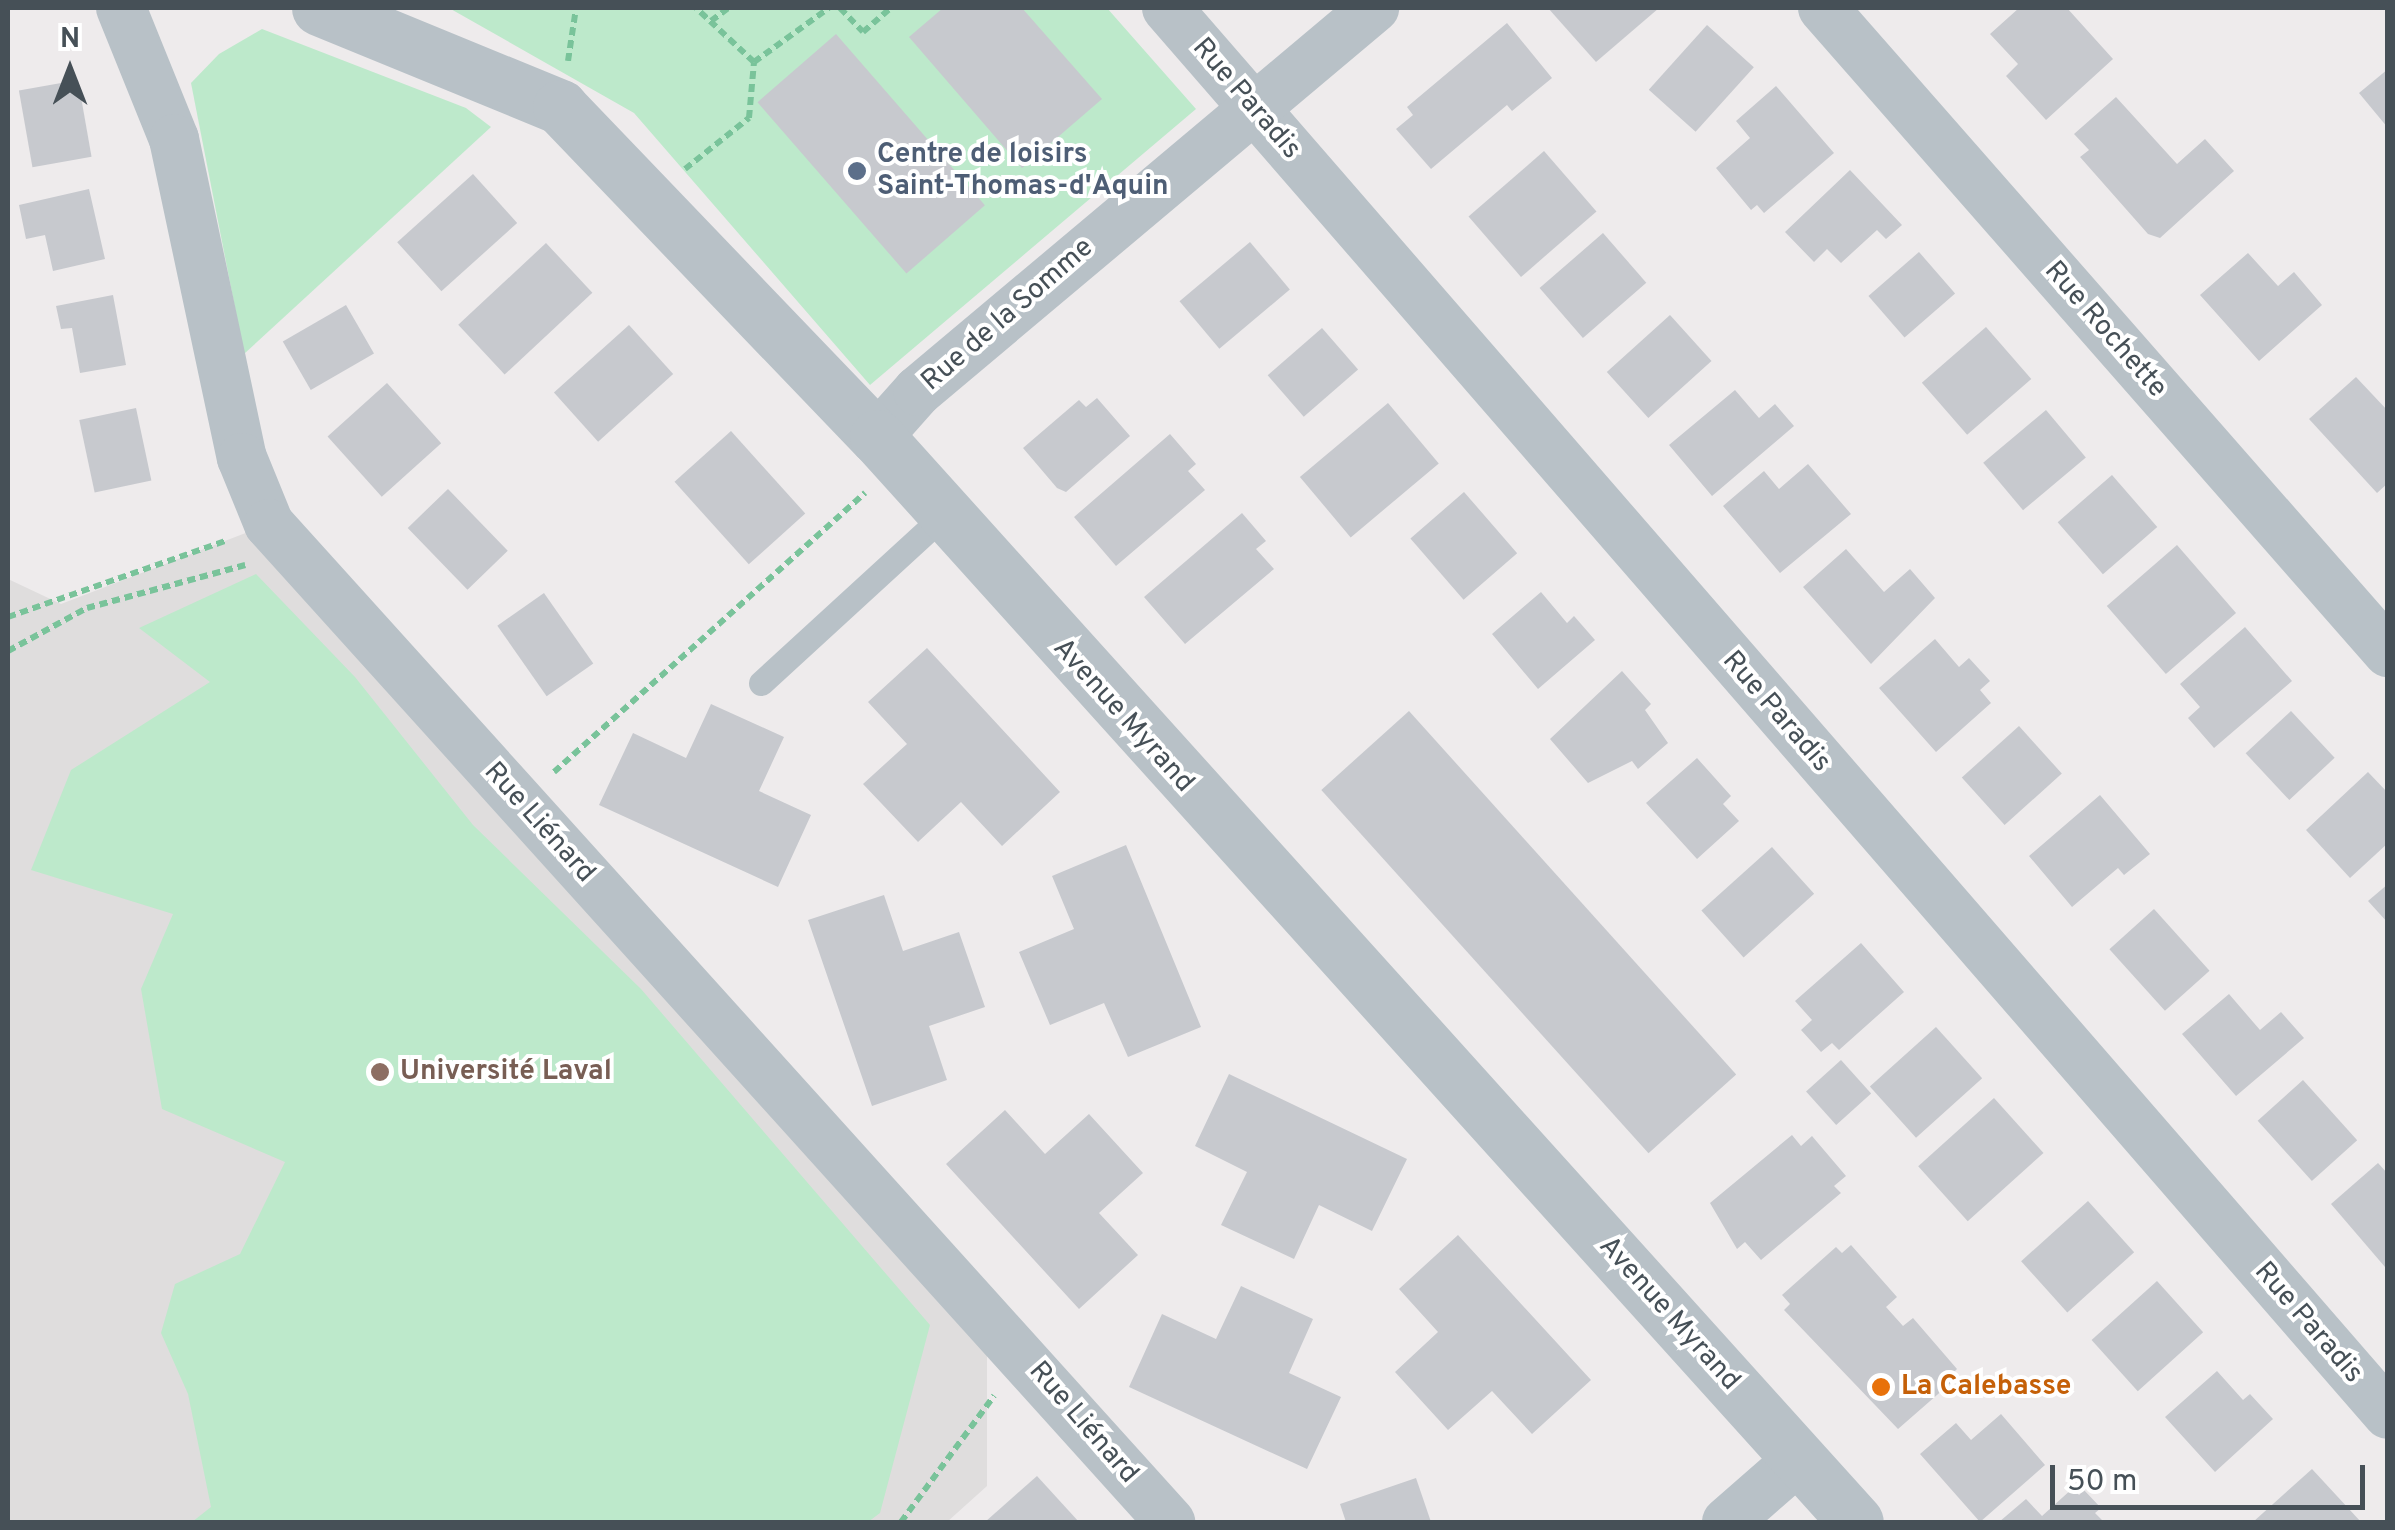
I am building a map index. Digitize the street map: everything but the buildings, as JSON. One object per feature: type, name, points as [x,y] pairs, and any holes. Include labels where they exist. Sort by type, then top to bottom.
[{"type":"street","name":"Rue Liénard","points":[[122,8],[174,139],[242,458],[282,538],[1023,1354],[1170,1522]]},
{"type":"street","name":"Avenue Myrand","points":[[319,8],[560,107],[877,437],[943,516],[1856,1522]]},
{"type":"street","name":"Rue Paradis","points":[[1167,8],[2388,1414]]},
{"type":"street","name":"Rue de la Somme","points":[[877,437],[918,392],[1374,8]]},
{"type":"street","name":"Rue Rochette","points":[[1823,8],[2388,652]]},
{"type":"street","points":[[1727,1522],[1800,1458]]},
{"type":"lane","points":[[762,684],[943,516]]},
{"type":"path","points":[[650,198],[750,118],[754,62],[696,8]]},
{"type":"path","points":[[712,21],[728,8]]},
{"type":"path","points":[[754,62],[829,8]]},
{"type":"path","points":[[840,8],[863,32],[891,8]]},
{"type":"path","points":[[518,801],[877,483],[877,437]]},
{"type":"path","points":[[8,617],[282,538]]},
{"type":"path","points":[[8,651],[86,608],[282,538]]},
{"type":"path","points":[[901,1522],[1023,1354]]},
{"type":"shaded area","name":"Université Laval","points":[[269,524],[987,1342],[987,1486],[947,1522],[8,1522],[8,579],[61,604]]},
{"type":"green space","points":[[449,8],[1107,8],[1196,109],[870,385],[634,113]]},
{"type":"green space","points":[[262,29],[466,108],[491,127],[244,354],[191,83],[219,54]]},
{"type":"green space","name":"Université Laval","points":[[256,574],[355,677],[473,825],[641,989],[930,1325],[880,1513],[868,1522],[192,1522],[211,1507],[188,1394],[161,1333],[175,1284],[240,1254],[285,1162],[162,1109],[141,989],[173,914],[31,870],[71,770],[210,682],[139,628]]},
{"type":"place","name":"Centre de loisirs Saint-Thomas-d'Aquin","points":[[857,171]]},
{"type":"place","name":"Université Laval","points":[[380,1072]]},
{"type":"place","name":"La Calebasse","points":[[1881,1387]]}]
